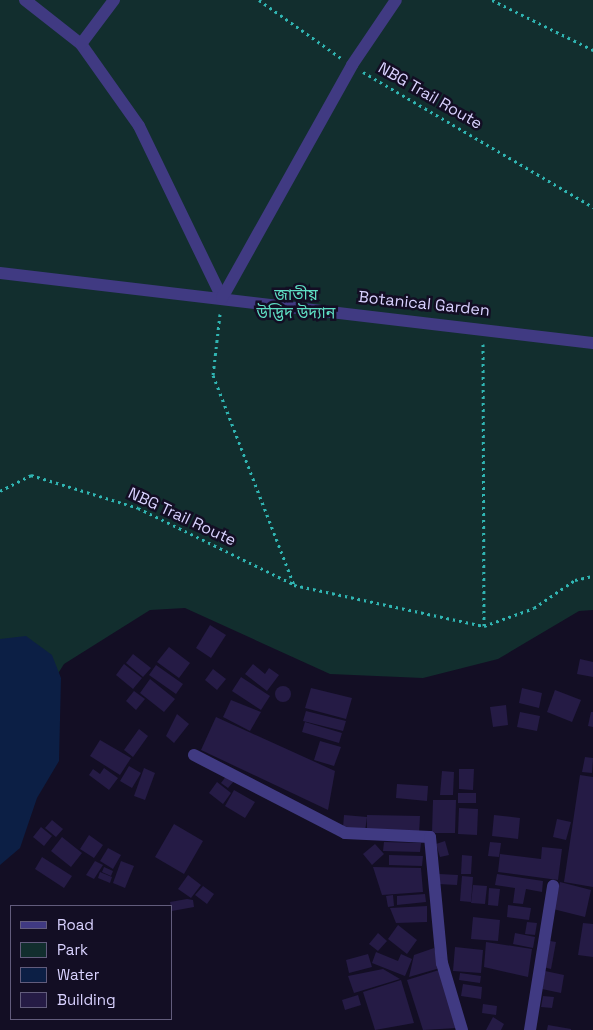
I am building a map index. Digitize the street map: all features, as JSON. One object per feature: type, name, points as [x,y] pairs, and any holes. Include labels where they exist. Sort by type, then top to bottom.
[{"type":"street","points":[[25,0],[81,44],[139,126],[222,298]]},
{"type":"street","points":[[81,44],[114,0]]},
{"type":"street","points":[[222,298],[352,65],[396,0]]},
{"type":"street","name":"Botanical Garden","points":[[0,273],[483,327],[593,343]]},
{"type":"street","points":[[194,755],[345,833],[430,837],[442,963],[462,1030]]},
{"type":"street","points":[[530,1030],[553,886]]},
{"type":"path","name":"NBG Trail Route","points":[[259,0],[352,65],[593,207]]},
{"type":"path","points":[[492,0],[593,50]]},
{"type":"path","points":[[222,298],[213,375],[294,585]]},
{"type":"path","points":[[483,327],[484,626],[534,608],[575,580],[593,576]]},
{"type":"path","name":"NBG Trail Route","points":[[0,491],[31,475],[138,508],[294,585],[484,626]]},
{"type":"green space","name":"জাতীয় উদ্ভিদ উদ্যান","points":[[0,0],[593,0],[593,610],[579,611],[498,659],[423,678],[330,674],[185,608],[150,610],[64,664],[57,675],[0,648]]},
{"type":"water","points":[[26,636],[52,655],[61,678],[59,761],[37,798],[20,848],[0,865],[0,639]]},
{"type":"building","points":[[210,625],[226,635],[211,658],[196,648]]},
{"type":"building","points":[[169,647],[190,663],[179,678],[157,662]]},
{"type":"building","points":[[133,654],[151,668],[143,677],[126,663]]},
{"type":"building","points":[[580,659],[593,662],[593,677],[577,674]]},
{"type":"building","points":[[124,664],[142,678],[133,689],[116,675]]},
{"type":"building","points":[[253,664],[265,674],[269,668],[279,675],[267,691],[245,674]]},
{"type":"building","points":[[156,665],[183,684],[176,694],[149,675]]},
{"type":"building","points":[[213,669],[226,679],[217,690],[205,680]]},
{"type":"building","points":[[241,677],[270,696],[261,710],[232,691]]},
{"type":"building","points":[[150,679],[175,699],[164,712],[140,693]]},
{"type":"building","points":[[280,686],[286,686],[291,691],[289,700],[280,702],[275,697],[275,691]]},
{"type":"building","points":[[311,688],[352,698],[346,719],[305,708]]},
{"type":"building","points":[[522,688],[542,693],[539,708],[519,703]]},
{"type":"building","points":[[555,690],[581,700],[572,722],[547,712]]},
{"type":"building","points":[[134,691],[145,699],[136,710],[126,701]]},
{"type":"building","points":[[231,700],[261,712],[250,731],[223,717]]},
{"type":"building","points":[[506,705],[508,725],[493,727],[490,707]]},
{"type":"building","points":[[306,711],[346,721],[343,731],[303,721]]},
{"type":"building","points":[[520,712],[540,716],[537,731],[517,727]]},
{"type":"building","points":[[591,712],[593,712],[593,727],[588,726]]},
{"type":"building","points":[[177,714],[189,724],[174,743],[166,736]]},
{"type":"building","points":[[216,717],[335,771],[328,810],[201,750]]},
{"type":"building","points":[[305,722],[342,733],[339,743],[302,732]]},
{"type":"building","points":[[139,729],[148,736],[133,757],[124,750]]},
{"type":"building","points":[[100,740],[131,758],[120,775],[90,756]]},
{"type":"building","points":[[320,741],[341,747],[334,766],[314,760]]},
{"type":"building","points":[[585,757],[593,758],[592,773],[582,772]]},
{"type":"building","points":[[129,766],[141,773],[132,788],[120,781]]},
{"type":"building","points":[[104,768],[118,778],[109,790],[89,775],[93,769],[100,774]]},
{"type":"building","points":[[144,768],[155,773],[145,800],[134,796]]},
{"type":"building","points":[[459,769],[474,769],[473,790],[459,789]]},
{"type":"building","points":[[442,771],[454,772],[453,795],[440,795]]},
{"type":"building","points":[[227,775],[234,781],[228,788],[221,783]]},
{"type":"building","points":[[580,775],[593,777],[593,887],[564,882]]},
{"type":"building","points":[[217,782],[231,793],[223,804],[209,793]]},
{"type":"building","points":[[397,784],[428,786],[427,801],[396,798]]},
{"type":"building","points":[[234,790],[255,802],[245,818],[225,806]]},
{"type":"building","points":[[458,793],[476,793],[476,803],[458,803]]},
{"type":"building","points":[[433,800],[456,800],[455,833],[432,833]]},
{"type":"building","points":[[459,808],[478,809],[477,835],[458,834]]},
{"type":"building","points":[[344,815],[367,817],[365,831],[343,828]]},
{"type":"building","points":[[367,815],[420,816],[419,834],[367,832]]},
{"type":"building","points":[[494,815],[520,818],[518,839],[492,836]]},
{"type":"building","points":[[557,819],[571,822],[566,840],[553,837]]},
{"type":"building","points":[[52,820],[63,829],[56,837],[45,828]]},
{"type":"building","points":[[174,824],[203,841],[184,874],[155,857]]},
{"type":"building","points":[[41,827],[52,836],[44,846],[33,837]]},
{"type":"building","points":[[89,835],[103,845],[94,858],[80,849]]},
{"type":"building","points":[[62,837],[82,853],[71,867],[51,851]]},
{"type":"building","points":[[445,841],[449,855],[440,857],[436,844]]},
{"type":"building","points":[[384,842],[421,843],[420,852],[383,851]]},
{"type":"building","points":[[490,842],[501,843],[499,857],[488,856]]},
{"type":"building","points":[[375,844],[384,854],[372,865],[363,854]]},
{"type":"building","points":[[542,847],[562,849],[558,880],[498,872],[500,854],[541,859]]},
{"type":"building","points":[[108,848],[121,855],[113,869],[100,861]]},
{"type":"building","points":[[389,855],[423,856],[422,866],[389,865]]},
{"type":"building","points":[[462,855],[472,856],[471,874],[461,874]]},
{"type":"building","points":[[42,857],[72,876],[64,888],[35,869]]},
{"type":"building","points":[[95,861],[103,865],[94,879],[86,875]]},
{"type":"building","points":[[121,861],[134,866],[125,888],[113,883]]},
{"type":"building","points":[[104,867],[113,871],[111,876],[102,872]]},
{"type":"building","points":[[373,867],[421,868],[423,892],[382,895]]},
{"type":"building","points":[[100,872],[112,877],[110,883],[98,878]]},
{"type":"building","points":[[439,874],[458,875],[457,885],[438,884]]},
{"type":"building","points":[[497,874],[543,881],[542,892],[526,889],[523,904],[513,903],[515,888],[495,885]]},
{"type":"building","points":[[188,875],[201,885],[191,898],[178,889]]},
{"type":"building","points":[[462,876],[473,877],[471,902],[460,901]]},
{"type":"building","points":[[560,882],[591,890],[585,917],[553,909]]},
{"type":"building","points":[[473,885],[487,886],[485,904],[471,903]]},
{"type":"building","points":[[203,886],[214,894],[207,904],[195,895]]},
{"type":"building","points":[[489,888],[500,889],[498,906],[488,905]]},
{"type":"building","points":[[425,894],[426,902],[397,905],[397,896]]},
{"type":"building","points":[[393,895],[394,906],[388,907],[386,896]]},
{"type":"building","points":[[187,899],[193,900],[194,907],[172,911],[170,902]]},
{"type":"building","points":[[508,905],[531,908],[529,920],[507,917]]},
{"type":"building","points":[[427,906],[427,922],[396,923],[390,908]]},
{"type":"building","points":[[473,917],[500,920],[498,941],[471,939]]},
{"type":"building","points":[[527,922],[537,923],[535,935],[525,934]]},
{"type":"building","points":[[583,923],[593,924],[593,957],[578,955]]},
{"type":"building","points":[[398,925],[417,940],[407,954],[388,939]]},
{"type":"building","points":[[378,933],[387,941],[378,951],[369,944]]},
{"type":"building","points":[[515,933],[535,937],[533,948],[513,944]]},
{"type":"building","points":[[544,940],[556,942],[551,969],[539,966]]},
{"type":"building","points":[[486,942],[532,949],[528,977],[484,967]]},
{"type":"building","points":[[455,947],[483,950],[481,973],[453,971]]},
{"type":"building","points":[[434,948],[440,968],[409,977],[414,955]]},
{"type":"building","points":[[376,952],[398,961],[401,954],[412,959],[405,976],[372,963]]},
{"type":"building","points":[[368,954],[372,967],[349,973],[346,960]]},
{"type":"building","points":[[383,969],[400,979],[354,993],[348,976]]},
{"type":"building","points":[[439,970],[457,1028],[423,1030],[407,980]]},
{"type":"building","points":[[545,971],[564,975],[561,993],[542,989]]},
{"type":"building","points":[[460,973],[481,976],[480,983],[459,980]]},
{"type":"building","points":[[401,980],[414,1023],[375,1030],[363,992]]},
{"type":"building","points":[[463,984],[482,987],[481,999],[461,996]]},
{"type":"building","points":[[358,995],[361,1005],[345,1010],[342,1000]]},
{"type":"building","points":[[543,996],[554,997],[552,1008],[541,1007]]},
{"type":"building","points":[[483,1004],[497,1006],[496,1015],[482,1013]]},
{"type":"building","points":[[493,1017],[504,1024],[501,1030],[486,1030]]},
{"type":"building","points":[[548,1025],[571,1029],[571,1030],[547,1030]]}]
